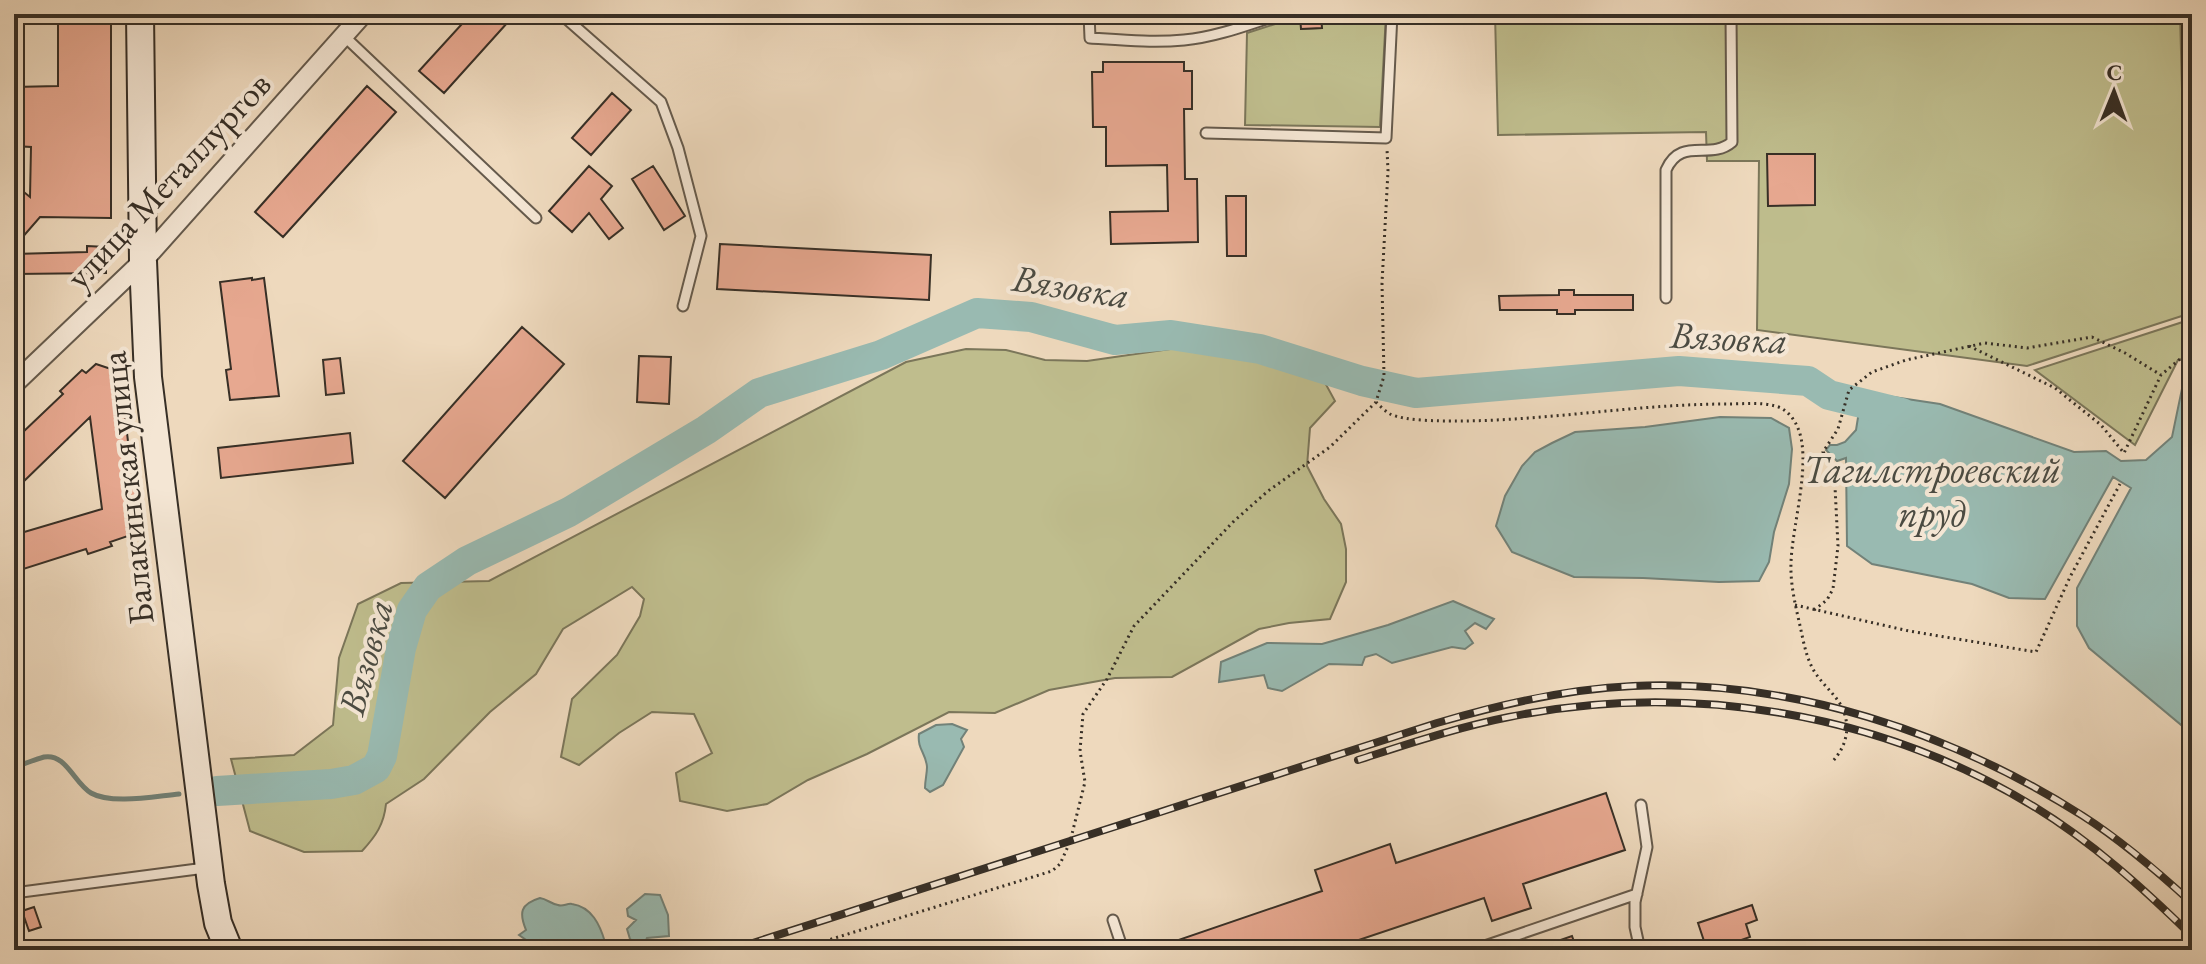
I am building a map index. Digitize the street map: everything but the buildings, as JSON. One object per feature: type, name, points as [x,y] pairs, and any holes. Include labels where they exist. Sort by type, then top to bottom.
[{"type":"street","name":"Балакинская улица","points":[[140,14],[143,261],[150,392],[208,867],[218,923],[229,950]]},
{"type":"street","name":"улица Металлургов","points":[[14,384],[143,261],[363,14]]},
{"type":"lane","points":[[561,14],[661,102],[678,148],[701,236],[683,306]]},
{"type":"lane","points":[[1089,14],[1090,38],[1157,41],[1209,35],[1281,14]]},
{"type":"lane","points":[[1206,133],[1386,138],[1392,14]]},
{"type":"lane","points":[[1666,298],[1666,170],[1669,162],[1682,152],[1716,150],[1732,142],[1731,14]]},
{"type":"lane","points":[[344,36],[536,218]]},
{"type":"lane","points":[[1640,950],[1635,927],[1637,894],[1647,847],[1641,805]]},
{"type":"lane","points":[[14,893],[208,867]]},
{"type":"lane","points":[[1473,950],[1637,894]]},
{"type":"lane","points":[[1113,920],[1123,950]]},
{"type":"path","points":[[796,950],[1052,871],[1060,864],[1070,842],[1085,782],[1080,751],[1083,714],[1107,679],[1134,626],[1234,521],[1268,491],[1330,447],[1376,402],[1384,376],[1381,298],[1388,171],[1386,138]]},
{"type":"path","points":[[1814,610],[1827,600],[1833,589],[1838,546],[1834,467],[1823,452],[1838,429],[1849,390],[1872,372],[1906,360],[1985,343],[2027,348],[2092,337],[2161,375]]},
{"type":"path","points":[[1969,346],[2055,388],[2101,425],[2124,453],[2161,375],[2192,349]]},
{"type":"path","points":[[1376,402],[1391,414],[1427,421],[1546,418],[1704,404],[1777,406],[1789,414],[1802,440],[1801,487],[1791,566],[1795,605],[1810,664],[1840,704],[1848,727],[1843,748],[1832,762]]},
{"type":"path","points":[[1795,605],[1909,631],[2036,652],[2070,577],[2120,484]]},
{"type":"shaded area","points":[[1386,14],[1380,127],[1245,125],[1247,33],[1300,16],[1302,29],[1321,28],[1321,15]]},
{"type":"shaded area","points":[[1495,14],[2180,14],[2188,314],[2027,366],[1757,330],[1759,161],[1707,161],[1706,132],[1498,135]]},
{"type":"shaded area","points":[[2185,14],[2192,14],[2192,273]]},
{"type":"shaded area","points":[[2192,319],[2192,357],[2178,360],[2135,445],[2035,370]]},
{"type":"shaded area","points":[[1205,344],[1323,379],[1335,401],[1310,428],[1307,466],[1341,524],[1346,549],[1346,582],[1330,619],[1259,629],[1172,677],[1115,678],[1049,690],[995,713],[949,712],[808,780],[767,804],[727,811],[680,801],[676,773],[712,753],[694,714],[652,712],[579,765],[561,757],[572,699],[617,655],[640,616],[644,599],[632,587],[563,629],[536,674],[490,712],[424,779],[386,804],[378,829],[362,851],[304,852],[250,831],[231,759],[294,755],[333,725],[339,658],[358,604],[401,583],[489,581],[906,362],[966,349],[1006,350],[1045,360],[1087,361]]},
{"type":"water","name":"Тагилстроевский пруд","points":[[2192,377],[2192,734],[2089,648],[2077,626],[2077,588],[2131,488],[2113,477],[2045,599],[2009,598],[1972,584],[1872,564],[1847,546],[1846,458],[1837,461],[1826,450],[1830,445],[1845,442],[1856,430],[1860,405],[1865,401],[1887,396],[1940,404],[2074,452],[2106,451],[2121,461],[2146,460],[2172,437],[2184,379]]},
{"type":"water","points":[[1720,417],[1771,418],[1789,428],[1792,449],[1789,484],[1774,532],[1769,562],[1759,581],[1574,577],[1512,552],[1496,526],[1505,496],[1522,466],[1535,452],[1552,443],[1575,432]]},
{"type":"water","points":[[1453,601],[1494,619],[1486,629],[1475,623],[1465,631],[1473,643],[1465,649],[1452,647],[1392,663],[1376,654],[1365,657],[1362,665],[1329,664],[1282,691],[1268,688],[1264,675],[1219,682],[1221,662],[1267,643],[1322,644],[1388,625]]},
{"type":"water","points":[[952,724],[967,730],[961,739],[964,747],[943,785],[930,792],[925,788],[927,767],[919,734],[936,725]]},
{"type":"water","points":[[645,894],[660,895],[668,915],[669,936],[647,938],[643,947],[630,939],[627,929],[636,920],[628,916],[627,909]]},
{"type":"water","points":[[540,898],[562,906],[572,904],[585,909],[598,923],[605,942],[597,950],[523,950],[526,940],[519,935],[526,930],[523,910],[528,903]]},
{"type":"waterway","name":"Вязовка","points":[[217,791],[331,784],[354,780],[376,768],[382,756],[401,648],[412,610],[428,587],[467,561],[569,512],[706,430],[759,393],[881,355],[977,313],[1031,317],[1115,340],[1171,335],[1260,349],[1362,381],[1416,393],[1679,371],[1808,381],[1829,395],[1902,413]]},
{"type":"waterway","points":[[14,767],[52,757],[64,764],[85,788],[100,797],[134,799],[179,794]]},
{"type":"railway","points":[[731,950],[1437,723],[1534,698],[1633,686],[1692,686],[1810,702],[1924,736],[1979,759],[2083,816],[2139,857],[2192,903]]},
{"type":"railway","points":[[1358,760],[1471,726],[1576,707],[1644,702],[1712,705],[1780,713],[1846,727],[1911,747],[1973,774],[2033,806],[2116,866],[2192,936]]}]
